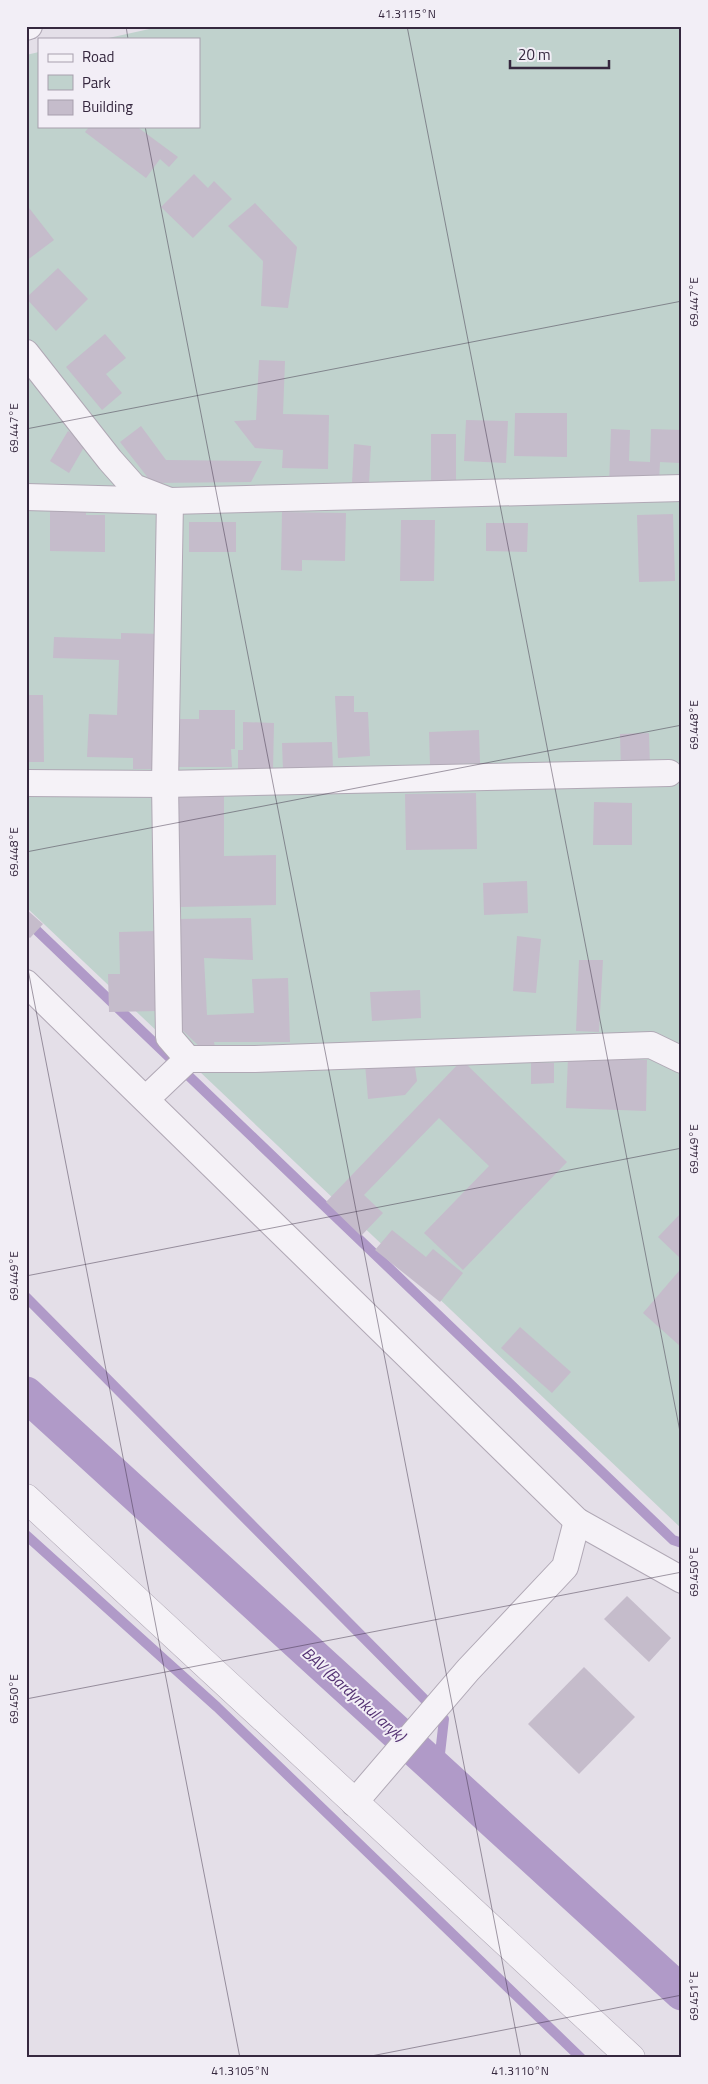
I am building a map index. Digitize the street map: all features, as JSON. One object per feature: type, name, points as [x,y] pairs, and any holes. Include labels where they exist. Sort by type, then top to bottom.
[{"type":"street","points":[[26,353],[110,460],[134,486],[170,501]]},
{"type":"street","points":[[26,497],[170,501],[682,488]]},
{"type":"street","points":[[170,501],[165,784],[169,1037],[188,1059]]},
{"type":"street","points":[[26,783],[165,784],[669,774]]},
{"type":"street","points":[[26,983],[577,1521],[682,1580]]},
{"type":"street","points":[[146,1099],[188,1059],[255,1059],[651,1045],[682,1060]]},
{"type":"street","points":[[26,1498],[631,2058]]},
{"type":"street","points":[[354,1802],[443,1699],[565,1567],[577,1521]]},
{"type":"green space","points":[[163,26],[682,26],[682,1529],[26,907],[26,55],[38,52],[38,128],[200,128],[200,38],[109,38]]},
{"type":"building","points":[[88,128],[139,128],[178,157],[169,167],[160,159],[146,178],[85,132]]},
{"type":"building","points":[[194,174],[208,188],[214,181],[232,199],[193,238],[161,207]]},
{"type":"building","points":[[255,203],[297,247],[288,308],[261,306],[263,261],[228,226]]},
{"type":"building","points":[[26,204],[54,240],[26,261]]},
{"type":"building","points":[[58,268],[88,299],[56,331],[26,298]]},
{"type":"building","points":[[105,334],[126,358],[106,374],[122,393],[102,410],[66,367]]},
{"type":"building","points":[[259,360],[285,361],[283,414],[329,415],[328,469],[282,468],[283,450],[255,448],[234,421],[256,420]]},
{"type":"building","points":[[515,413],[567,413],[567,457],[514,456]]},
{"type":"building","points":[[466,420],[508,421],[506,463],[464,461]]},
{"type":"building","points":[[141,426],[166,460],[262,461],[251,482],[152,483],[120,442]]},
{"type":"building","points":[[611,429],[630,430],[629,461],[650,462],[651,429],[681,430],[679,463],[660,462],[659,482],[609,486]]},
{"type":"building","points":[[68,431],[87,442],[69,473],[50,461]]},
{"type":"building","points":[[431,434],[456,434],[456,482],[431,482]]},
{"type":"building","points":[[354,444],[371,446],[369,484],[352,483]]},
{"type":"building","points":[[50,505],[86,505],[86,515],[105,515],[105,552],[50,551]]},
{"type":"building","points":[[282,512],[346,513],[345,561],[302,560],[302,571],[281,570]]},
{"type":"building","points":[[673,514],[675,581],[639,582],[637,515]]},
{"type":"building","points":[[401,520],[435,520],[434,581],[400,581]]},
{"type":"building","points":[[189,522],[236,522],[236,552],[189,552]]},
{"type":"building","points":[[486,523],[528,523],[527,552],[486,551]]},
{"type":"building","points":[[121,633],[162,634],[158,769],[133,769],[133,758],[87,757],[89,714],[117,715],[119,660],[53,658],[54,637],[121,639]]},
{"type":"building","points":[[26,695],[43,695],[44,762],[26,762]]},
{"type":"building","points":[[335,696],[354,696],[354,712],[368,712],[370,756],[338,758]]},
{"type":"building","points":[[199,710],[235,710],[235,749],[231,749],[232,767],[179,767],[178,719],[199,719]]},
{"type":"building","points":[[243,722],[274,723],[273,771],[238,770],[238,750],[243,750]]},
{"type":"building","points":[[479,730],[480,763],[430,765],[429,732]]},
{"type":"building","points":[[649,733],[650,769],[621,770],[620,734]]},
{"type":"building","points":[[332,742],[333,769],[283,770],[282,743]]},
{"type":"building","points":[[224,787],[224,856],[276,855],[276,905],[180,907],[178,788]]},
{"type":"building","points":[[476,793],[477,849],[406,850],[405,794]]},
{"type":"building","points":[[594,802],[632,803],[632,845],[593,845]]},
{"type":"building","points":[[527,881],[528,913],[484,915],[483,883]]},
{"type":"building","points":[[26,909],[43,924],[30,938],[26,935]]},
{"type":"building","points":[[251,918],[253,960],[204,958],[207,1015],[254,1013],[252,979],[288,978],[290,1042],[214,1042],[215,1047],[201,1048],[177,1025],[174,919]]},
{"type":"building","points":[[156,931],[158,1011],[109,1012],[108,974],[120,974],[119,932]]},
{"type":"building","points":[[517,936],[541,939],[536,993],[513,991]]},
{"type":"building","points":[[579,960],[603,960],[599,1032],[576,1031]]},
{"type":"building","points":[[420,990],[421,1018],[372,1021],[370,992]]},
{"type":"building","points":[[568,1057],[647,1060],[646,1111],[566,1108]]},
{"type":"building","points":[[414,1060],[417,1081],[405,1095],[368,1099],[365,1064]]},
{"type":"building","points":[[462,1060],[567,1162],[463,1270],[424,1233],[489,1166],[439,1118],[364,1195],[383,1213],[361,1236],[326,1202]]},
{"type":"building","points":[[531,1063],[554,1063],[554,1083],[531,1084]]},
{"type":"building","points":[[682,1212],[682,1254],[679,1257],[658,1237]]},
{"type":"building","points":[[392,1230],[426,1257],[433,1249],[463,1273],[440,1302],[375,1250]]},
{"type":"building","points":[[679,1271],[682,1274],[682,1344],[680,1346],[643,1313]]},
{"type":"building","points":[[520,1327],[571,1372],[552,1393],[501,1348]]},
{"type":"building","points":[[627,1596],[671,1638],[649,1662],[604,1619]]},
{"type":"building","points":[[584,1667],[635,1717],[579,1774],[528,1724]]},
{"type":"waterway","points":[[27,921],[673,1540],[682,1543]]},
{"type":"waterway","points":[[26,1297],[444,1719],[438,1771]]},
{"type":"waterway","name":"BAV (Bardynkul aryk)","points":[[26,1394],[682,1993]]},
{"type":"waterway","points":[[26,1535],[217,1707],[581,2058]]}]
